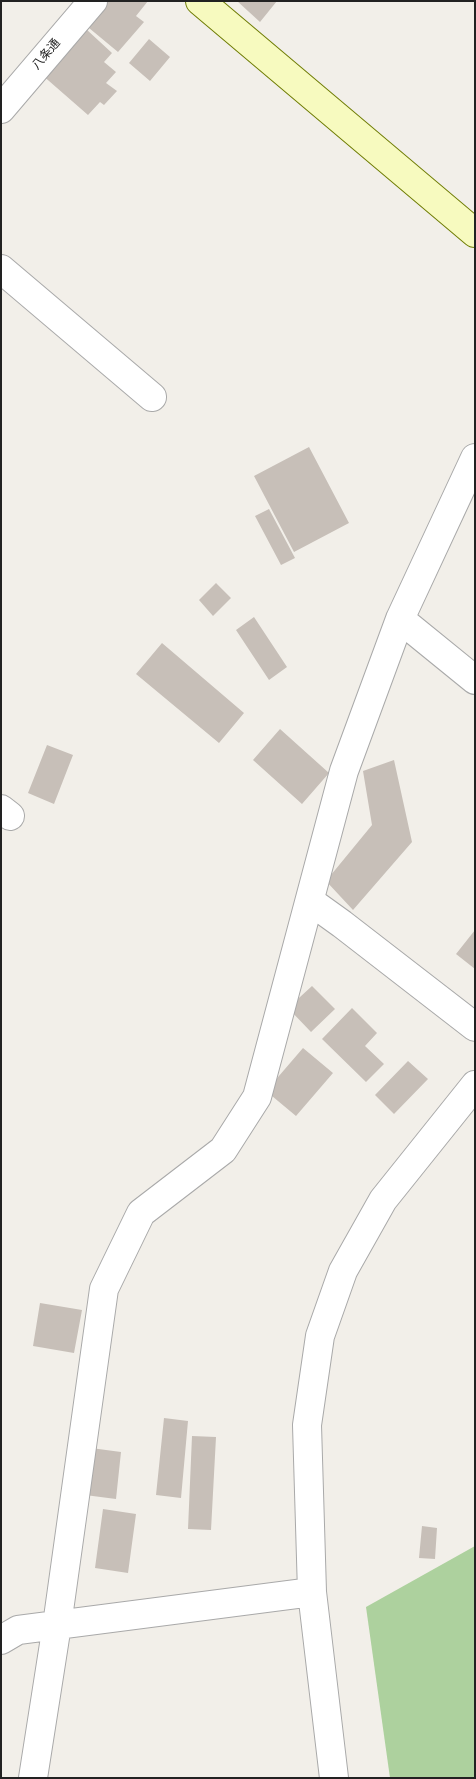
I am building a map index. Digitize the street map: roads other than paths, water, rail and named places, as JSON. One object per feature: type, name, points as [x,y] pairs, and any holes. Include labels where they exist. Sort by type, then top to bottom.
[{"type":"street","name":"八条通","points":[[1,109],[93,1]]},
{"type":"street","points":[[200,1],[475,233]]},
{"type":"street","points":[[1,269],[152,397]]},
{"type":"street","points":[[33,1778],[57,1625],[104,1289],[141,1213],[223,1150],[257,1097],[344,771],[400,619],[475,458]]},
{"type":"street","points":[[400,619],[475,680]]},
{"type":"street","points":[[310,902],[342,924],[475,1027]]},
{"type":"street","points":[[334,1778],[312,1592],[306,1425],[320,1336],[343,1271],[383,1200],[475,1085]]},
{"type":"street","points":[[1,1640],[18,1630],[312,1592]]}]
